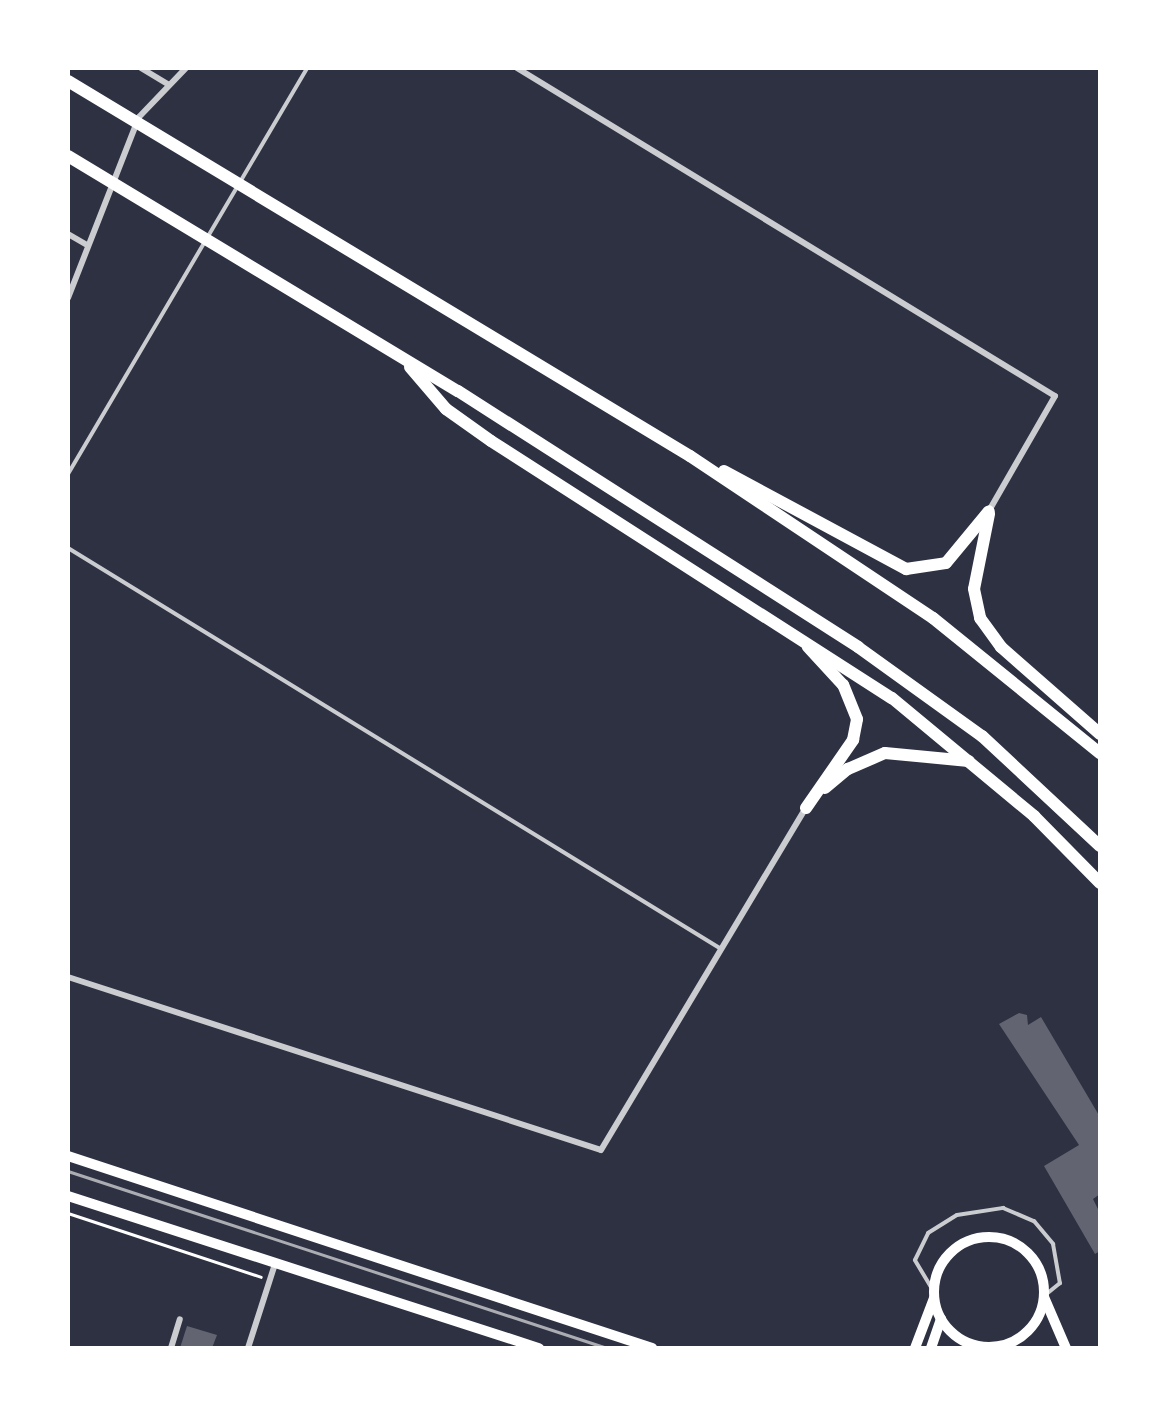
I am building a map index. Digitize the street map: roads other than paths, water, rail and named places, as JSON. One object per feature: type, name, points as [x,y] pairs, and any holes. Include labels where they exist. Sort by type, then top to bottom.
[{"type":"highway","points":[[68,81],[690,456],[933,618],[1100,753]]},
{"type":"highway","points":[[68,156],[401,358],[858,647],[982,736],[1100,846]]},
{"type":"highway","points":[[401,358],[446,409],[491,441],[865,678],[970,761],[1100,883]]},
{"type":"highway","points":[[690,456],[762,488],[880,560],[906,569],[946,562],[989,512]]},
{"type":"highway","points":[[989,512],[974,589],[980,618],[1001,646],[1100,734]]},
{"type":"highway","points":[[802,640],[842,685],[857,719],[853,740],[806,808]]},
{"type":"highway","points":[[806,808],[872,756],[913,751],[970,761]]},
{"type":"main road","points":[[68,1156],[652,1348]]},
{"type":"main road","points":[[68,1196],[539,1348]]},
{"type":"main road","points":[[915,1348],[950,1253],[967,1242],[994,1238],[1034,1261],[1066,1348]]},
{"type":"main road","points":[[934,1294],[940,1319],[957,1338],[982,1348],[1009,1344],[1027,1333],[1044,1296]]},
{"type":"main road","points":[[931,1348],[940,1319]]},
{"type":"street","points":[[141,68],[168,84]]},
{"type":"street","points":[[68,298],[84,244],[139,117],[186,68]]},
{"type":"street","points":[[517,68],[1055,396],[989,512]]},
{"type":"street","points":[[68,234],[84,244]]},
{"type":"street","points":[[68,977],[601,1150],[806,808]]},
{"type":"street","points":[[248,1348],[276,1262]]},
{"type":"street","points":[[171,1348],[180,1319]]},
{"type":"lane","points":[[68,474],[307,68]]},
{"type":"lane","points":[[68,548],[721,948]]},
{"type":"lane","points":[[934,1294],[915,1260],[928,1234],[957,1215],[1003,1208],[1034,1221],[1053,1244],[1060,1284],[1044,1296]]},
{"type":"tram line","points":[[68,1171],[607,1348]]}]
